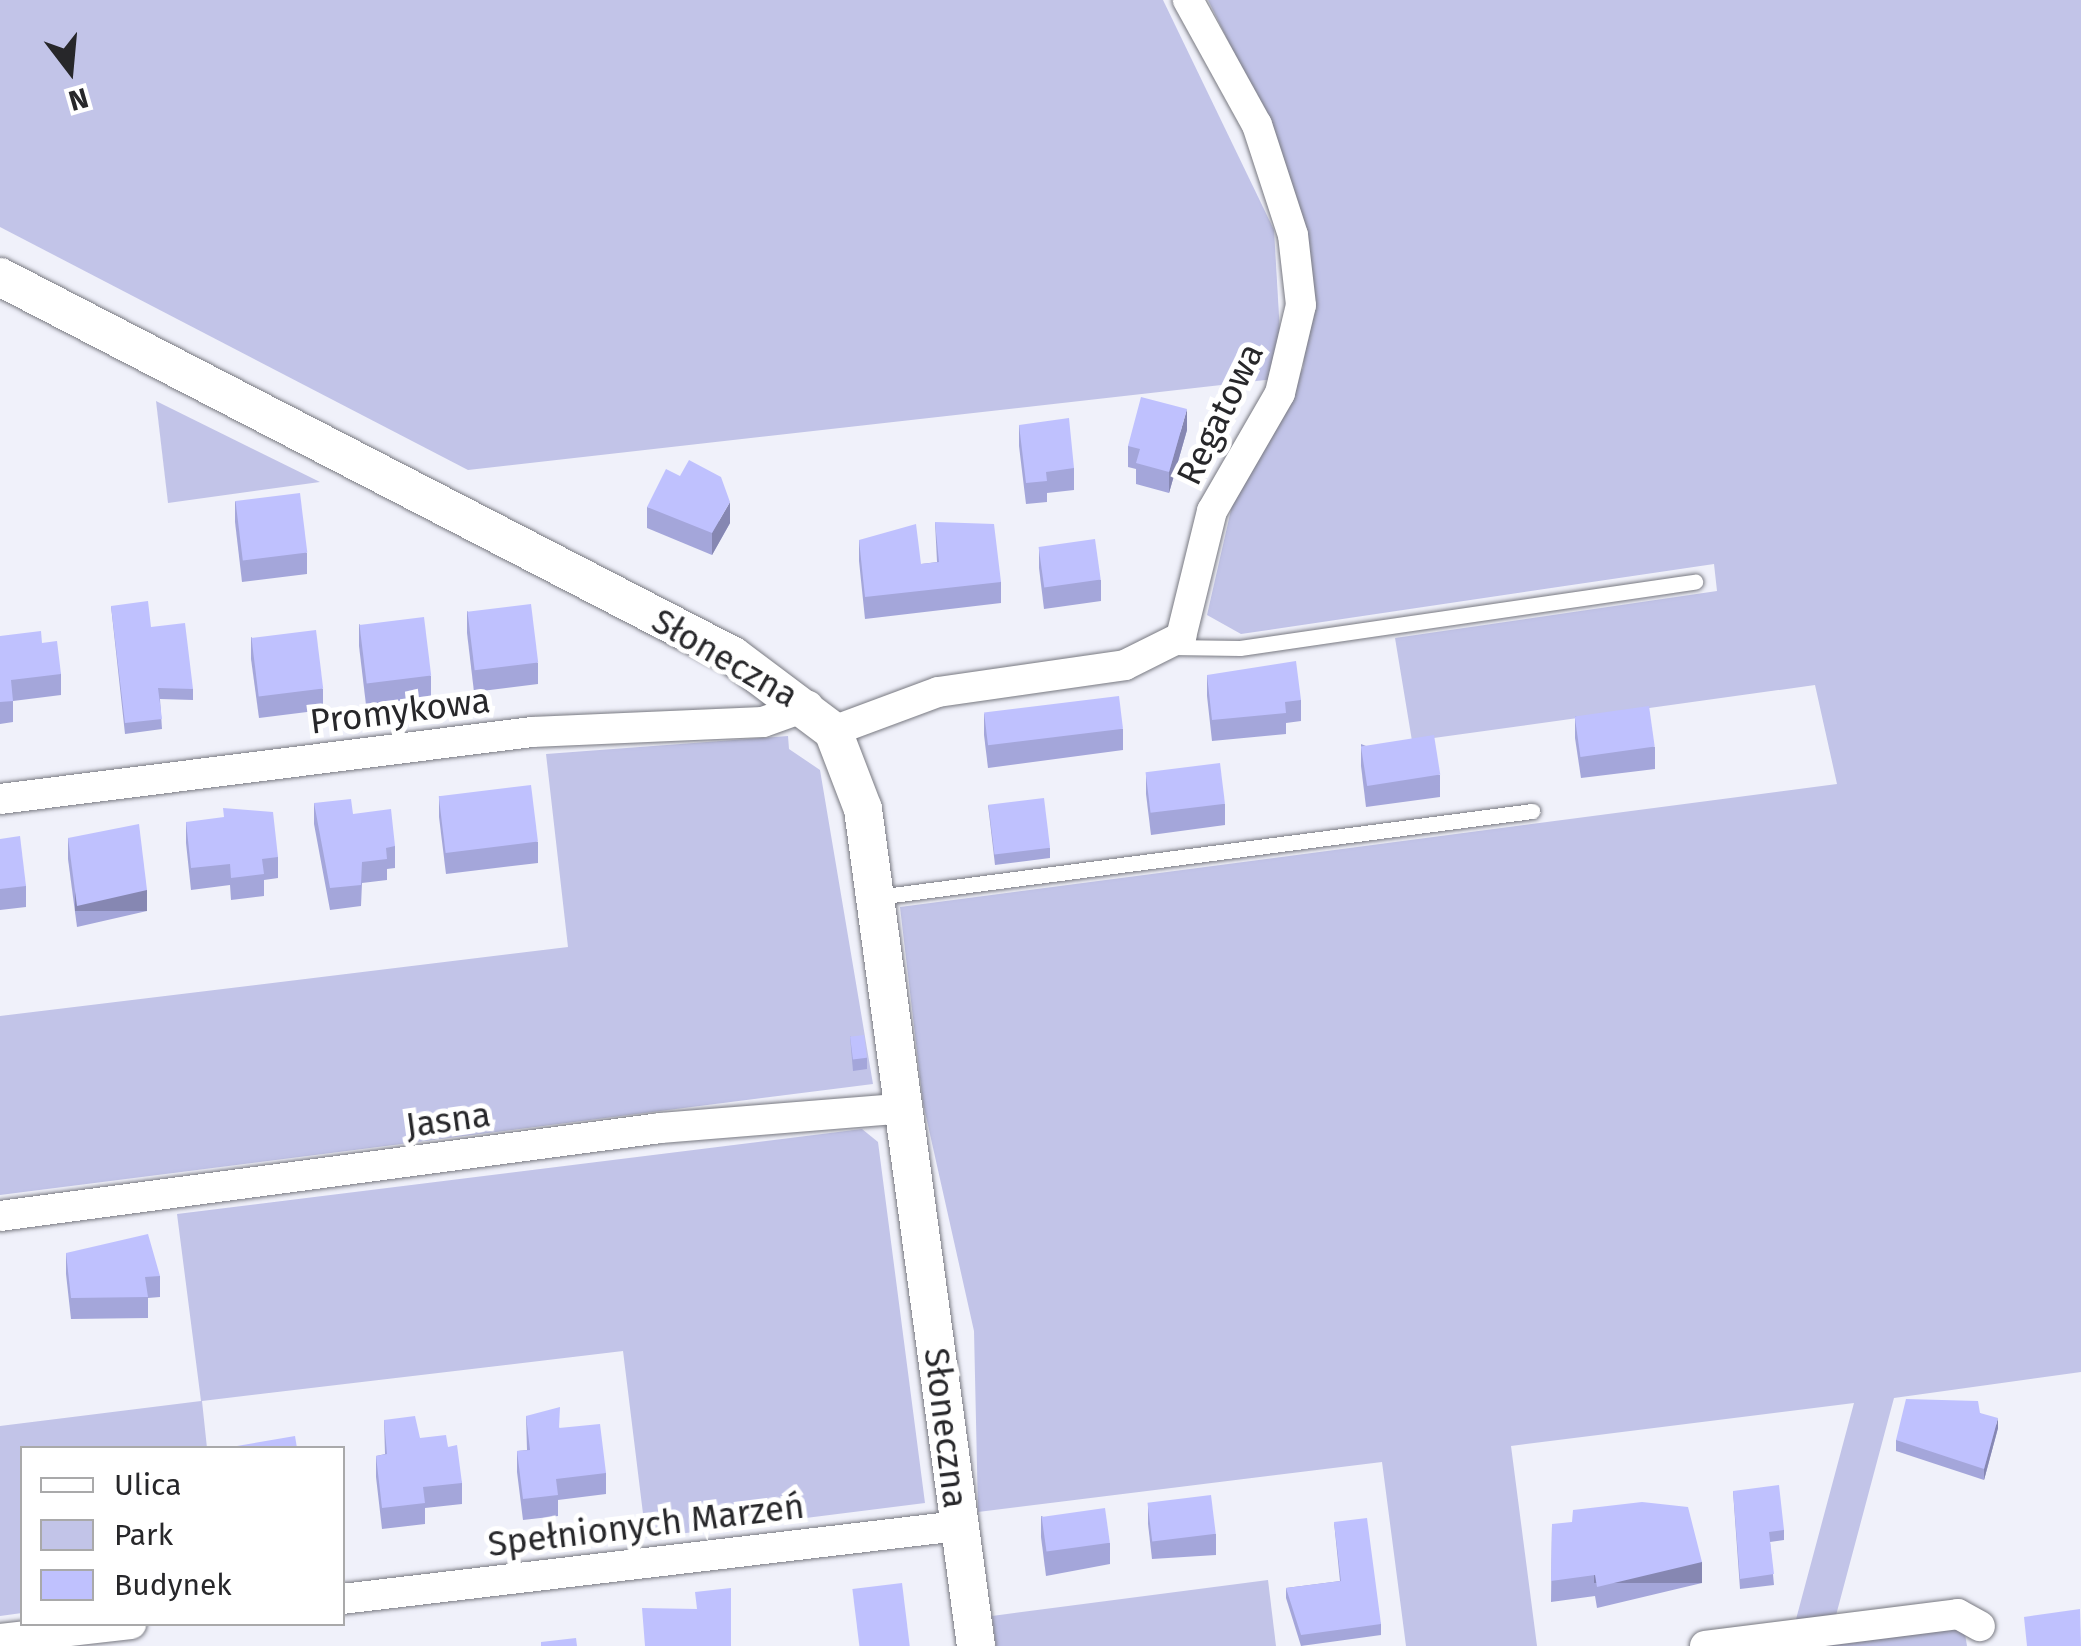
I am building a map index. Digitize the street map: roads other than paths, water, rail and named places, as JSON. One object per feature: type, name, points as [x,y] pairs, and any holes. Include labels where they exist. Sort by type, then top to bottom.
[{"type":"street","name":"Regatowa","points":[[1172,647],[1194,609],[1224,480],[1280,394],[1300,305],[1292,235],[1257,125],[1188,0]]},
{"type":"street","name":"Słoneczna","points":[[0,277],[733,656],[821,718],[863,809],[907,1108],[976,1646]]},
{"type":"street","points":[[821,718],[938,692],[1110,668],[1172,647]]},
{"type":"street","name":"Promykowa","points":[[0,800],[532,732],[821,718]]},
{"type":"street","name":"Jasna","points":[[0,1216],[660,1128],[907,1108]]},
{"type":"street","name":"Spełnionych Marzeń","points":[[345,1598],[958,1526]]},
{"type":"street","points":[[1705,1646],[1958,1614],[1980,1626]]},
{"type":"street","points":[[0,1639],[114,1626]]},
{"type":"lane","points":[[1172,647],[1240,648],[1695,582]]},
{"type":"lane","points":[[876,897],[1532,812]]}]
